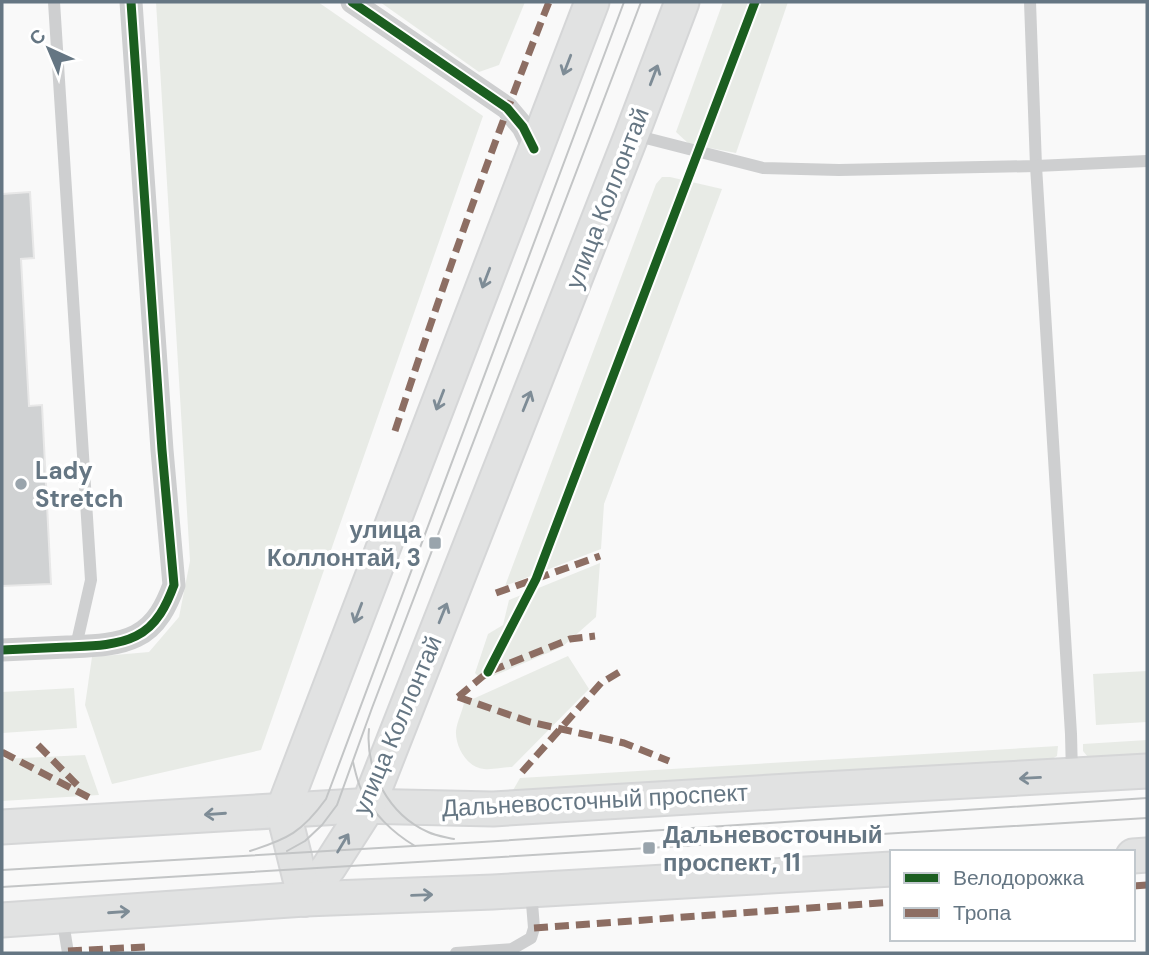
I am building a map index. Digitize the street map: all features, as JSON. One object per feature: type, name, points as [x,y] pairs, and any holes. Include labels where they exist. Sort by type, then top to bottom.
[{"type":"main road","points":[[305,899],[283,810],[592,2]]},
{"type":"main road","name":"улица Коллонтай","points":[[305,899],[368,806],[682,2]]},
{"type":"main road","name":"Дальневосточный проспект","points":[[2,827],[368,806],[493,810],[792,790],[1147,771]]},
{"type":"main road","points":[[2,920],[305,899],[890,869]]},
{"type":"street","points":[[2,650],[120,642],[138,635],[155,621],[166,605],[174,585],[131,2]]},
{"type":"street","points":[[352,2],[507,108],[523,127],[534,149]]},
{"type":"lane","points":[[54,2],[91,580],[76,646]]},
{"type":"lane","points":[[1030,2],[1072,776]]},
{"type":"lane","points":[[632,134],[763,168],[839,170],[1147,161]]},
{"type":"lane","points":[[456,953],[512,949],[531,938],[534,928],[531,889]]},
{"type":"lane","points":[[62,915],[68,953]]},
{"type":"shaded area","points":[[156,2],[318,2],[483,116],[261,750],[112,784],[85,705],[92,657],[149,652],[179,617],[190,561]]},
{"type":"shaded area","points":[[380,2],[525,2],[499,65],[479,72]]},
{"type":"shaded area","points":[[723,2],[788,2],[736,153],[689,144],[676,132]]},
{"type":"shaded area","points":[[662,177],[722,189],[604,504],[601,549],[505,586],[656,184]]},
{"type":"shaded area","points":[[600,563],[596,617],[562,647],[486,679],[475,673],[488,634],[503,625],[509,600]]},
{"type":"shaded area","points":[[568,656],[589,689],[512,767],[484,769],[472,765],[463,755],[456,737],[464,703]]},
{"type":"shaded area","points":[[1147,671],[1147,722],[1096,725],[1093,674]]},
{"type":"shaded area","points":[[74,688],[77,728],[2,733],[2,692]]},
{"type":"shaded area","points":[[1147,740],[1147,756],[1088,757],[1083,751],[1083,744]]},
{"type":"shaded area","points":[[1058,746],[1057,756],[1050,760],[512,792],[520,778]]},
{"type":"shaded area","points":[[85,755],[99,795],[2,801],[2,759]]},
{"type":"building","points":[[30,192],[34,258],[21,259],[29,406],[42,405],[51,584],[2,586],[2,194]]},
{"type":"tram line","points":[[250,851],[293,833],[326,799],[624,2]]},
{"type":"tram line","points":[[287,851],[305,841],[337,805],[641,2]]},
{"type":"tram line","points":[[369,729],[371,760],[382,790],[391,803],[414,824],[431,833],[454,839]]},
{"type":"tram line","points":[[353,762],[360,786],[371,806],[391,829],[415,846]]},
{"type":"tram line","points":[[2,870],[482,842],[1147,798]]},
{"type":"tram line","points":[[2,887],[1147,818]]},
{"type":"marked path","points":[[395,431],[469,215],[549,2]]},
{"type":"marked path","points":[[496,593],[600,556]]},
{"type":"marked path","points":[[458,697],[488,672],[570,639],[595,636]]},
{"type":"marked path","points":[[522,772],[601,683],[621,671]]},
{"type":"marked path","points":[[458,697],[530,722],[624,743],[669,761]]},
{"type":"marked path","points":[[38,745],[80,788]]},
{"type":"marked path","points":[[2,752],[90,798]]},
{"type":"marked path","points":[[1135,886],[1147,885]]},
{"type":"marked path","points":[[534,928],[890,902]]},
{"type":"marked path","points":[[68,951],[145,947]]},
{"type":"cycle path","points":[[2,650],[94,646],[136,636],[155,620],[174,585],[131,2]]},
{"type":"cycle path","points":[[352,2],[507,108],[523,127],[534,149]]},
{"type":"cycle path","points":[[488,672],[536,579],[755,2]]},
{"type":"place","name":"Lady Stretch","points":[[21,484]]},
{"type":"place","name":"улица Коллонтай, 3","points":[[435,543]]},
{"type":"place","name":"Дальневосточный проспект, 11","points":[[649,848]]}]
